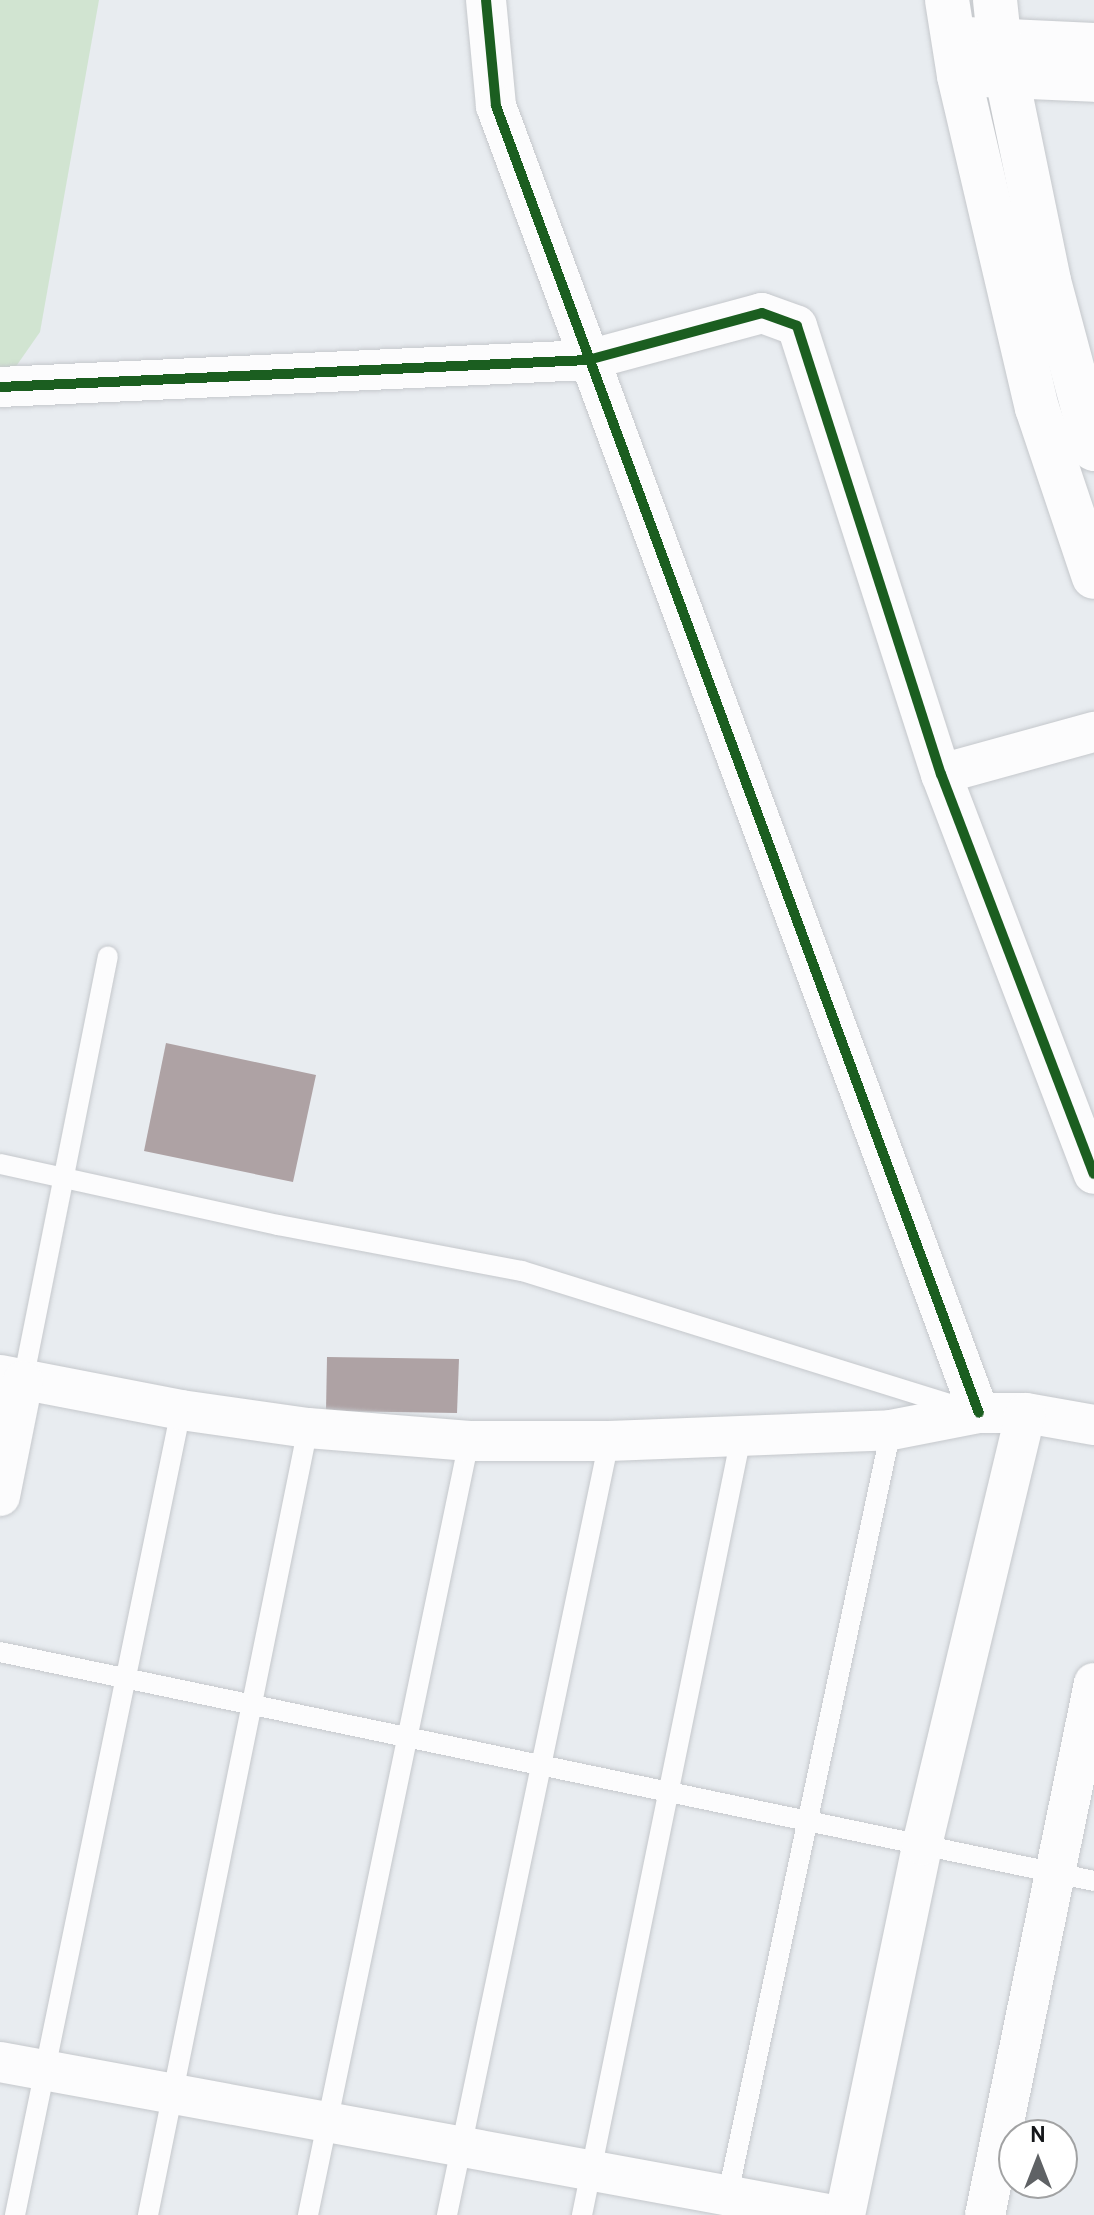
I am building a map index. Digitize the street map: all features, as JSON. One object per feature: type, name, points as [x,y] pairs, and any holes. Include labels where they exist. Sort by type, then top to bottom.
[{"type":"highway","points":[[953,38],[1037,408],[1094,577]]},
{"type":"highway","points":[[1000,39],[1049,281],[1094,449]]},
{"type":"street","points":[[486,0],[496,106],[979,1413]]},
{"type":"street","points":[[953,38],[1094,43]]},
{"type":"street","points":[[1000,39],[1094,82]]},
{"type":"street","points":[[0,387],[588,360],[762,313],[797,326],[941,774],[1094,1174]]},
{"type":"street","points":[[941,774],[1094,732]]},
{"type":"street","points":[[0,1496],[12,1378],[181,1410],[308,1428],[469,1441],[609,1441],[891,1430],[979,1413],[1026,1413],[1094,1425]]},
{"type":"street","points":[[845,2215],[922,1845],[1026,1413]]},
{"type":"street","points":[[985,2215],[1094,1683]]},
{"type":"street","points":[[0,2062],[591,2170],[726,2206],[834,2215]]},
{"type":"lane","points":[[12,1378],[65,1176],[108,956]]},
{"type":"lane","points":[[0,1164],[278,1225],[522,1271],[979,1413]]},
{"type":"lane","points":[[15,2215],[181,1410]]},
{"type":"lane","points":[[148,2215],[308,1428]]},
{"type":"lane","points":[[726,2206],[891,1430]]},
{"type":"lane","points":[[582,2215],[741,1437]]},
{"type":"lane","points":[[308,2215],[469,1441]]},
{"type":"lane","points":[[447,2215],[609,1441]]},
{"type":"lane","points":[[0,1652],[1094,1881]]},
{"type":"green space","points":[[0,0],[99,0],[40,332],[10,375],[0,377]]},
{"type":"building","points":[[166,1043],[316,1075],[293,1182],[144,1151]]},
{"type":"building","points":[[327,1357],[459,1359],[457,1413],[326,1411]]},
{"type":"cycle path","points":[[486,0],[496,106],[979,1413]]},
{"type":"cycle path","points":[[0,387],[588,360],[762,313],[797,326],[941,774],[1094,1174]]}]
